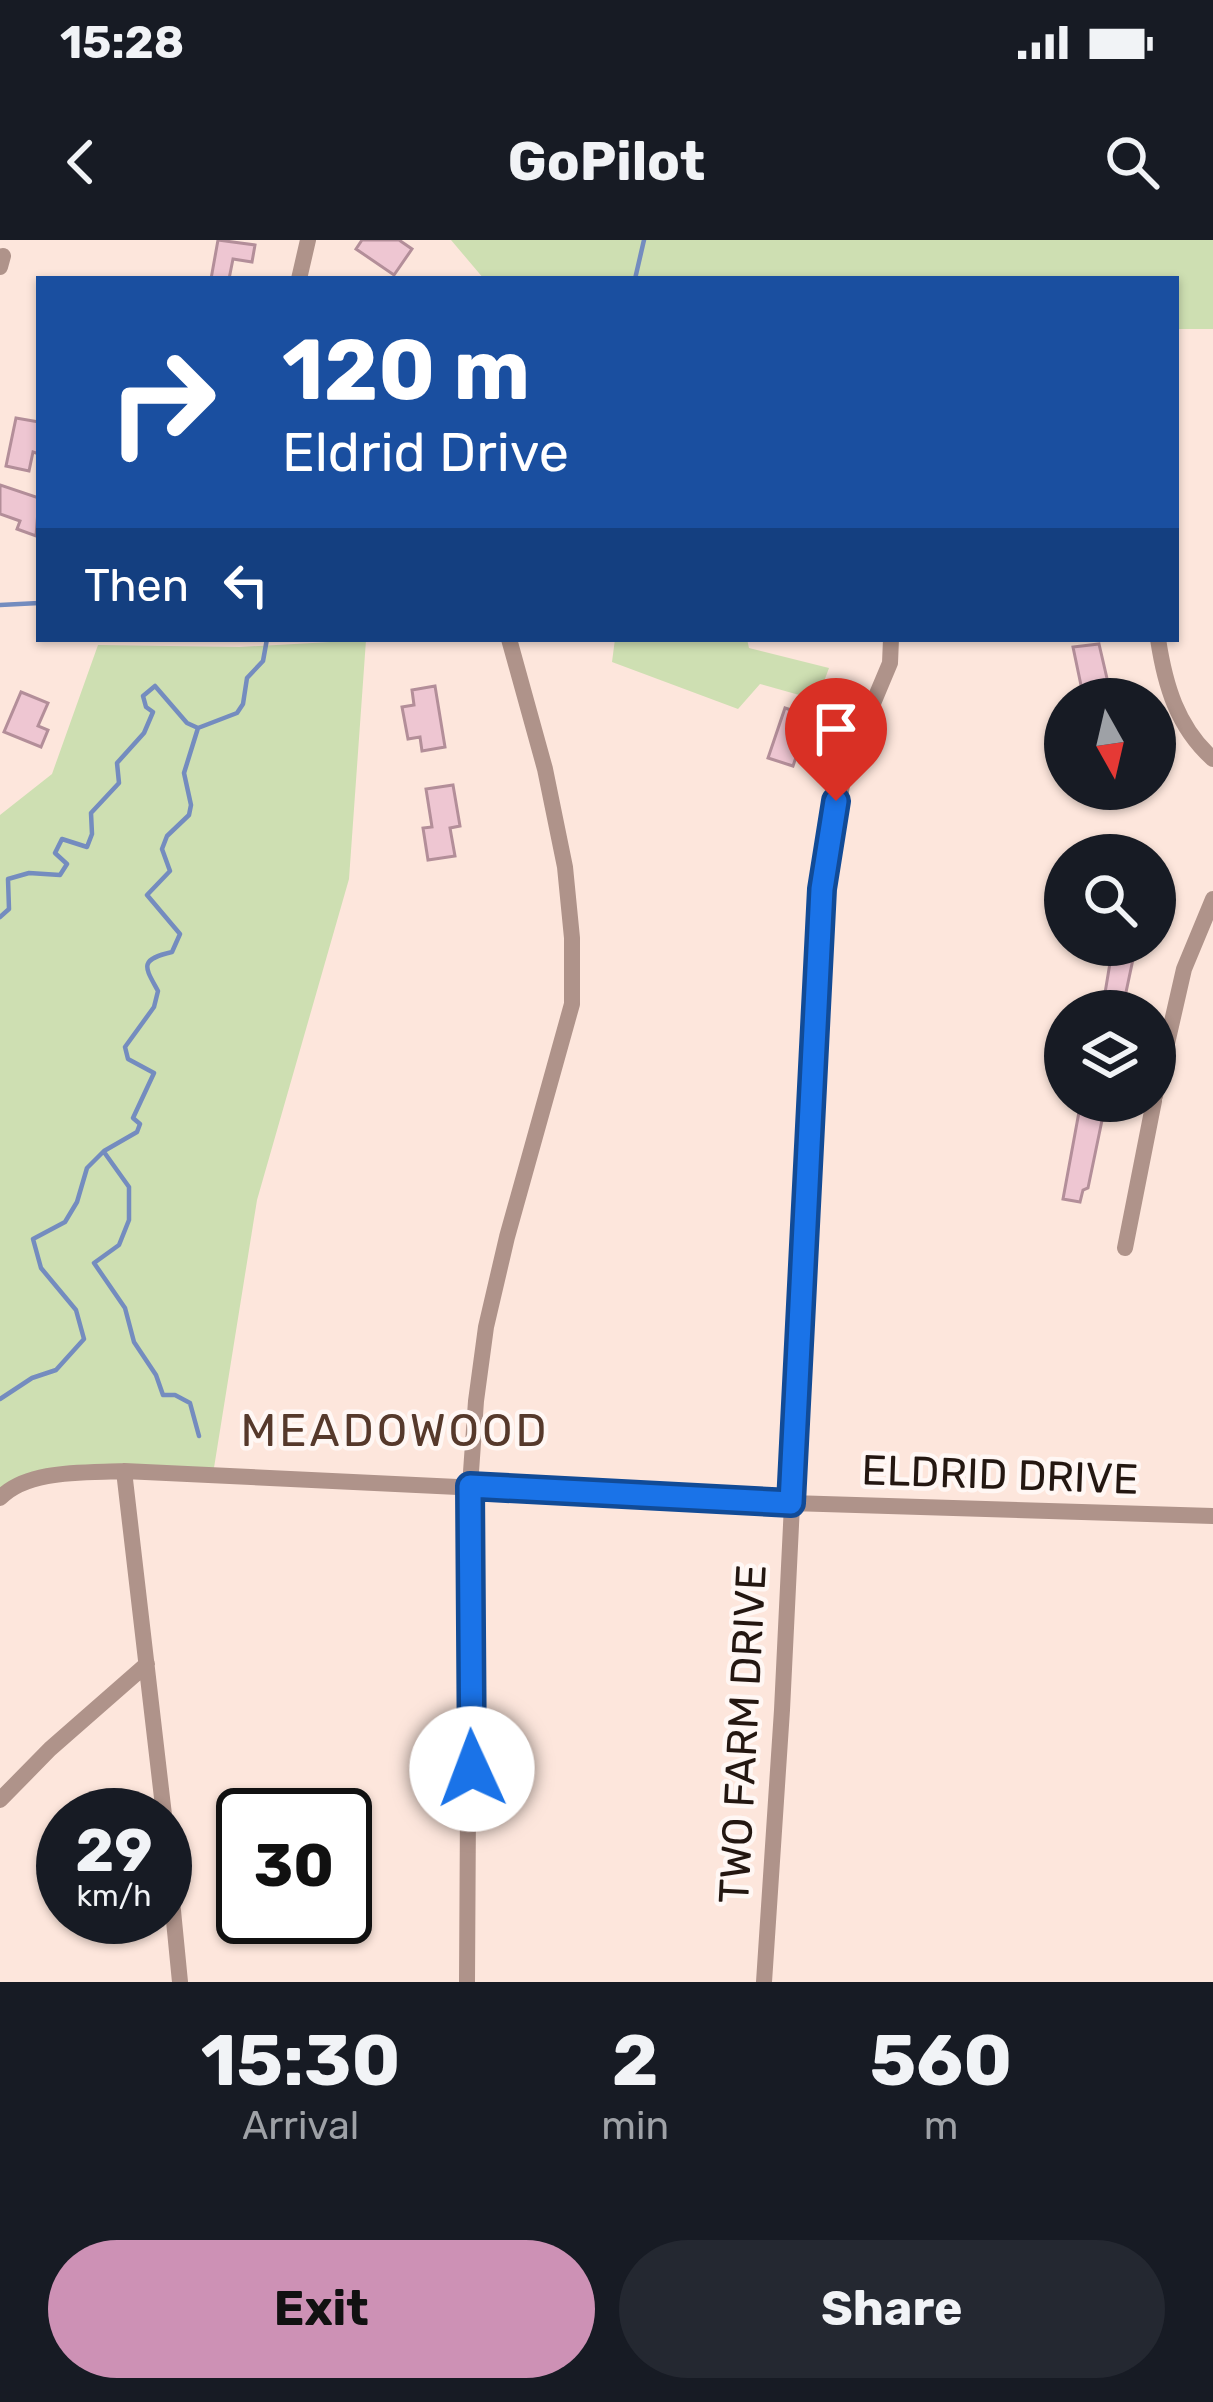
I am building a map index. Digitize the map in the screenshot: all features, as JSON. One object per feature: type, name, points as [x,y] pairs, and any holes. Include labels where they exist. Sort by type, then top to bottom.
[{"type":"street","points":[[300,276],[308,240]]},
{"type":"street","points":[[466,1982],[472,1769],[470,1486],[476,1401],[486,1328],[572,1004],[565,867],[545,770],[510,642]]},
{"type":"street","name":"TWO FARM DRIVE","points":[[764,1982],[822,889],[844,770],[890,663],[891,642]]},
{"type":"street","points":[[1158,642],[1164,682],[1183,723],[1213,759]]},
{"type":"street","points":[[1176,1005],[1184,969],[1213,899]]},
{"type":"street","points":[[1125,1248],[1150,1122]]},
{"type":"street","points":[[124,1471],[161,1788]]},
{"type":"street","name":"ELDRID DRIVE","points":[[0,1498],[11,1487],[56,1475],[124,1471],[791,1503],[1213,1516]]},
{"type":"street","points":[[0,1800],[50,1749],[148,1664]]},
{"type":"street","points":[[176,1944],[180,1982]]},
{"type":"green space","points":[[451,240],[1213,240],[1213,329],[1179,329],[1179,276],[481,276]]},
{"type":"green space","points":[[366,642],[349,879],[257,1200],[213,1474],[56,1475],[0,1498],[0,815],[52,774],[98,645]]},
{"type":"green space","points":[[615,642],[748,642],[749,648],[829,668],[817,700],[760,684],[738,709],[612,662]]},
{"type":"building","points":[[218,240],[255,245],[252,262],[233,259],[230,276],[212,276]]},
{"type":"building","points":[[362,240],[399,240],[412,249],[394,275],[356,249]]},
{"type":"building","points":[[16,418],[36,421],[36,453],[29,471],[6,466]]},
{"type":"building","points":[[0,485],[36,497],[36,536],[17,529],[20,521],[0,514]]},
{"type":"building","points":[[1099,644],[1107,678],[1079,678],[1073,647]]},
{"type":"building","points":[[435,686],[445,747],[422,751],[420,737],[408,739],[402,707],[414,705],[412,690]]},
{"type":"building","points":[[21,692],[48,703],[38,726],[48,730],[41,747],[4,732]]},
{"type":"building","points":[[785,708],[810,716],[793,766],[768,758]]},
{"type":"building","points":[[453,785],[460,826],[450,828],[455,856],[428,860],[423,828],[432,827],[426,789]]},
{"type":"building","points":[[1110,966],[1132,966],[1126,990],[1106,990]]},
{"type":"building","points":[[1077,1122],[1102,1122],[1088,1188],[1080,1202],[1063,1199]]},
{"type":"waterway","points":[[636,276],[644,240]]},
{"type":"waterway","points":[[0,605],[36,603]]},
{"type":"waterway","points":[[0,1399],[32,1378],[56,1370],[84,1339],[76,1310],[41,1268],[33,1239],[65,1222],[87,1168],[104,1151],[137,1132],[140,1124],[133,1118],[154,1073],[128,1059],[125,1047],[154,1007],[158,991],[147,966],[172,952],[180,934],[147,895],[170,871],[162,849],[167,836],[189,815],[184,773],[198,728],[237,713],[247,678],[263,661],[266,642]]},
{"type":"waterway","points":[[0,917],[9,909],[8,879],[29,873],[60,875],[67,864],[55,853],[62,839],[87,847],[91,813],[119,783],[117,763],[144,733],[153,712],[143,696],[155,686],[187,723],[198,728]]},
{"type":"waterway","points":[[104,1152],[129,1187],[129,1220],[119,1245],[94,1263],[125,1308],[134,1342],[163,1395],[190,1403],[199,1436]]},
{"type":"district","name":"MEADOWOOD","points":[[395,1430]]},
{"type":"route","points":[[472,1769],[470,1486],[791,1503],[822,889],[836,801]]}]
